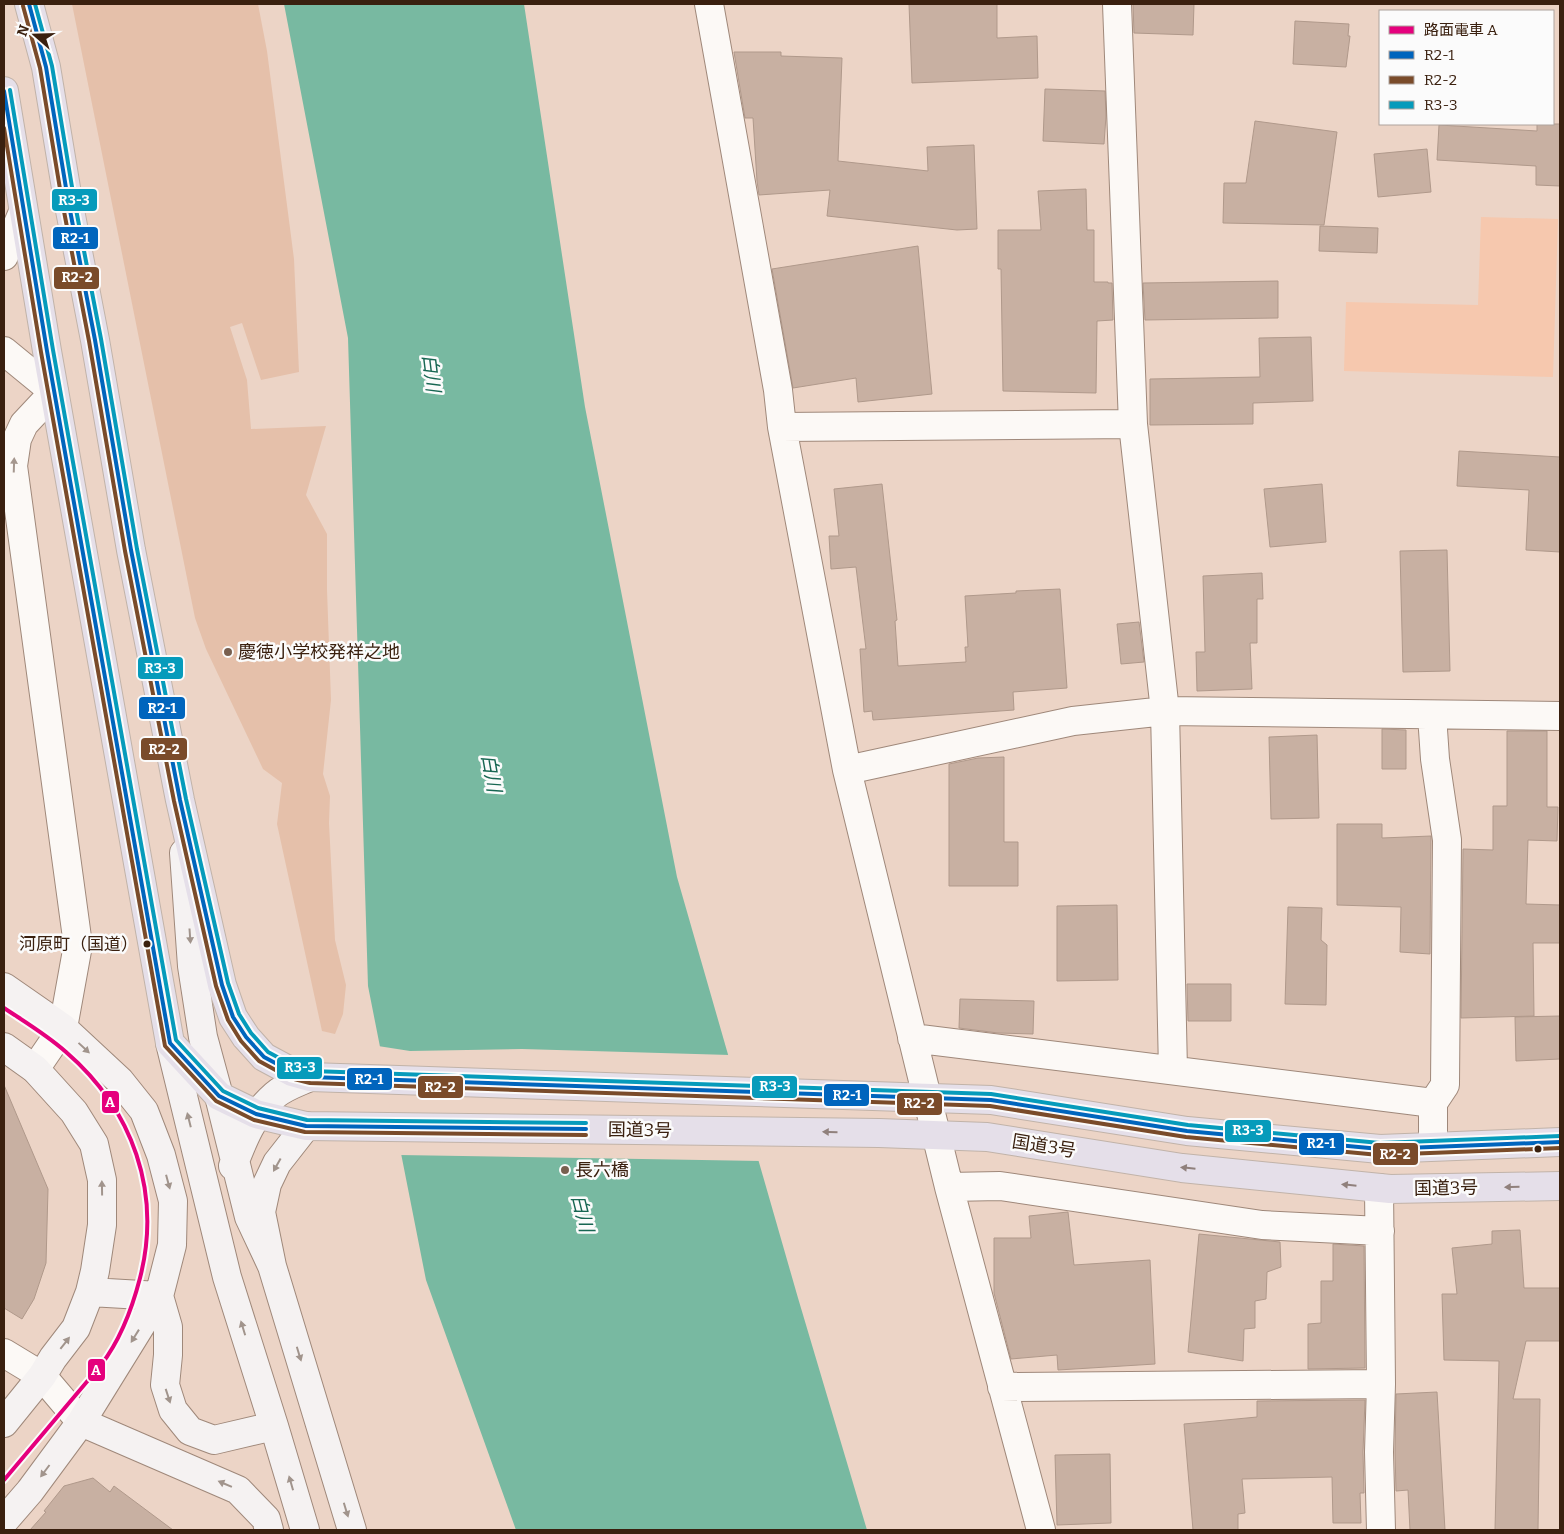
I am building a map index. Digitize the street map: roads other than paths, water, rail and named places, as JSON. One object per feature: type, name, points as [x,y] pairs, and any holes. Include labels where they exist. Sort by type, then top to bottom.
[{"type":"highway","points":[[29,4],[46,66],[68,200],[130,540],[180,800],[222,985],[233,1017],[246,1037],[264,1057],[299,1078],[992,1100],[1187,1131],[1380,1149],[1560,1142]]},
{"type":"highway","points":[[4,91],[54,392],[170,1043]]},
{"type":"highway","name":"国道3号","points":[[170,1043],[219,1096],[256,1114],[306,1126],[878,1133],[987,1137],[1182,1168],[1390,1190],[1560,1186]]},
{"type":"street","points":[[709,4],[776,380],[782,427],[847,770],[949,1188],[1041,1530]]},
{"type":"street","points":[[1117,4],[1133,424],[1165,711],[1173,1070]]},
{"type":"street","points":[[4,256],[23,212]]},
{"type":"street","points":[[4,351],[54,392],[24,424],[17,439],[13,466],[78,945],[63,1028],[35,1069]]},
{"type":"street","points":[[782,427],[1133,424]]},
{"type":"street","points":[[847,770],[1073,722],[1165,711],[1560,716]]},
{"type":"street","points":[[1432,715],[1435,759],[1447,840],[1445,1085],[1433,1103],[1433,1146]]},
{"type":"street","points":[[180,800],[192,966],[203,1037],[249,1217],[272,1266]]},
{"type":"street","points":[[4,987],[63,1028],[120,1081],[144,1111],[161,1155],[173,1201],[172,1245],[159,1296],[81,1422],[30,1491],[4,1521]]},
{"type":"street","points":[[912,1038],[1433,1103]]},
{"type":"street","points":[[170,1043],[227,1277],[305,1530]]},
{"type":"street","points":[[4,1047],[35,1069],[74,1112],[94,1144],[102,1180],[102,1226],[90,1292],[76,1328],[42,1376],[4,1423]]},
{"type":"street","points":[[227,1277],[225,1205],[229,1179],[235,1161],[243,1139],[256,1114],[276,1094],[299,1078]]},
{"type":"street","points":[[306,1126],[277,1163],[267,1184],[261,1212],[272,1266],[352,1530]]},
{"type":"street","points":[[949,1188],[1000,1186],[1262,1225],[1380,1231]]},
{"type":"street","points":[[1379,1188],[1381,1384],[1379,1452],[1381,1530]]},
{"type":"street","points":[[90,1292],[159,1296]]},
{"type":"street","points":[[159,1296],[168,1327],[165,1385],[173,1410],[190,1430],[214,1440],[274,1426]]},
{"type":"street","points":[[4,1353],[42,1376],[81,1422],[238,1490],[266,1519],[269,1530]]},
{"type":"street","points":[[1002,1387],[1381,1384]]},
{"type":"water","name":"白川","points":[[284,4],[524,4],[585,407],[677,877],[867,1530],[516,1530],[426,1280],[368,986],[348,338]]},
{"type":"tram line","name":"A","points":[[4,1008],[44,1034],[66,1052],[89,1075],[109,1100],[125,1126],[136,1154],[144,1184],[147,1215],[146,1246],[140,1278],[120,1334],[101,1365],[4,1480]]},
{"type":"place","name":"慶徳小学校発祥之地","points":[[228,652]]},
{"type":"place","name":"河原町（国道）","points":[[147,944]]},
{"type":"place","name":"長六橋","points":[[565,1170]]}]
